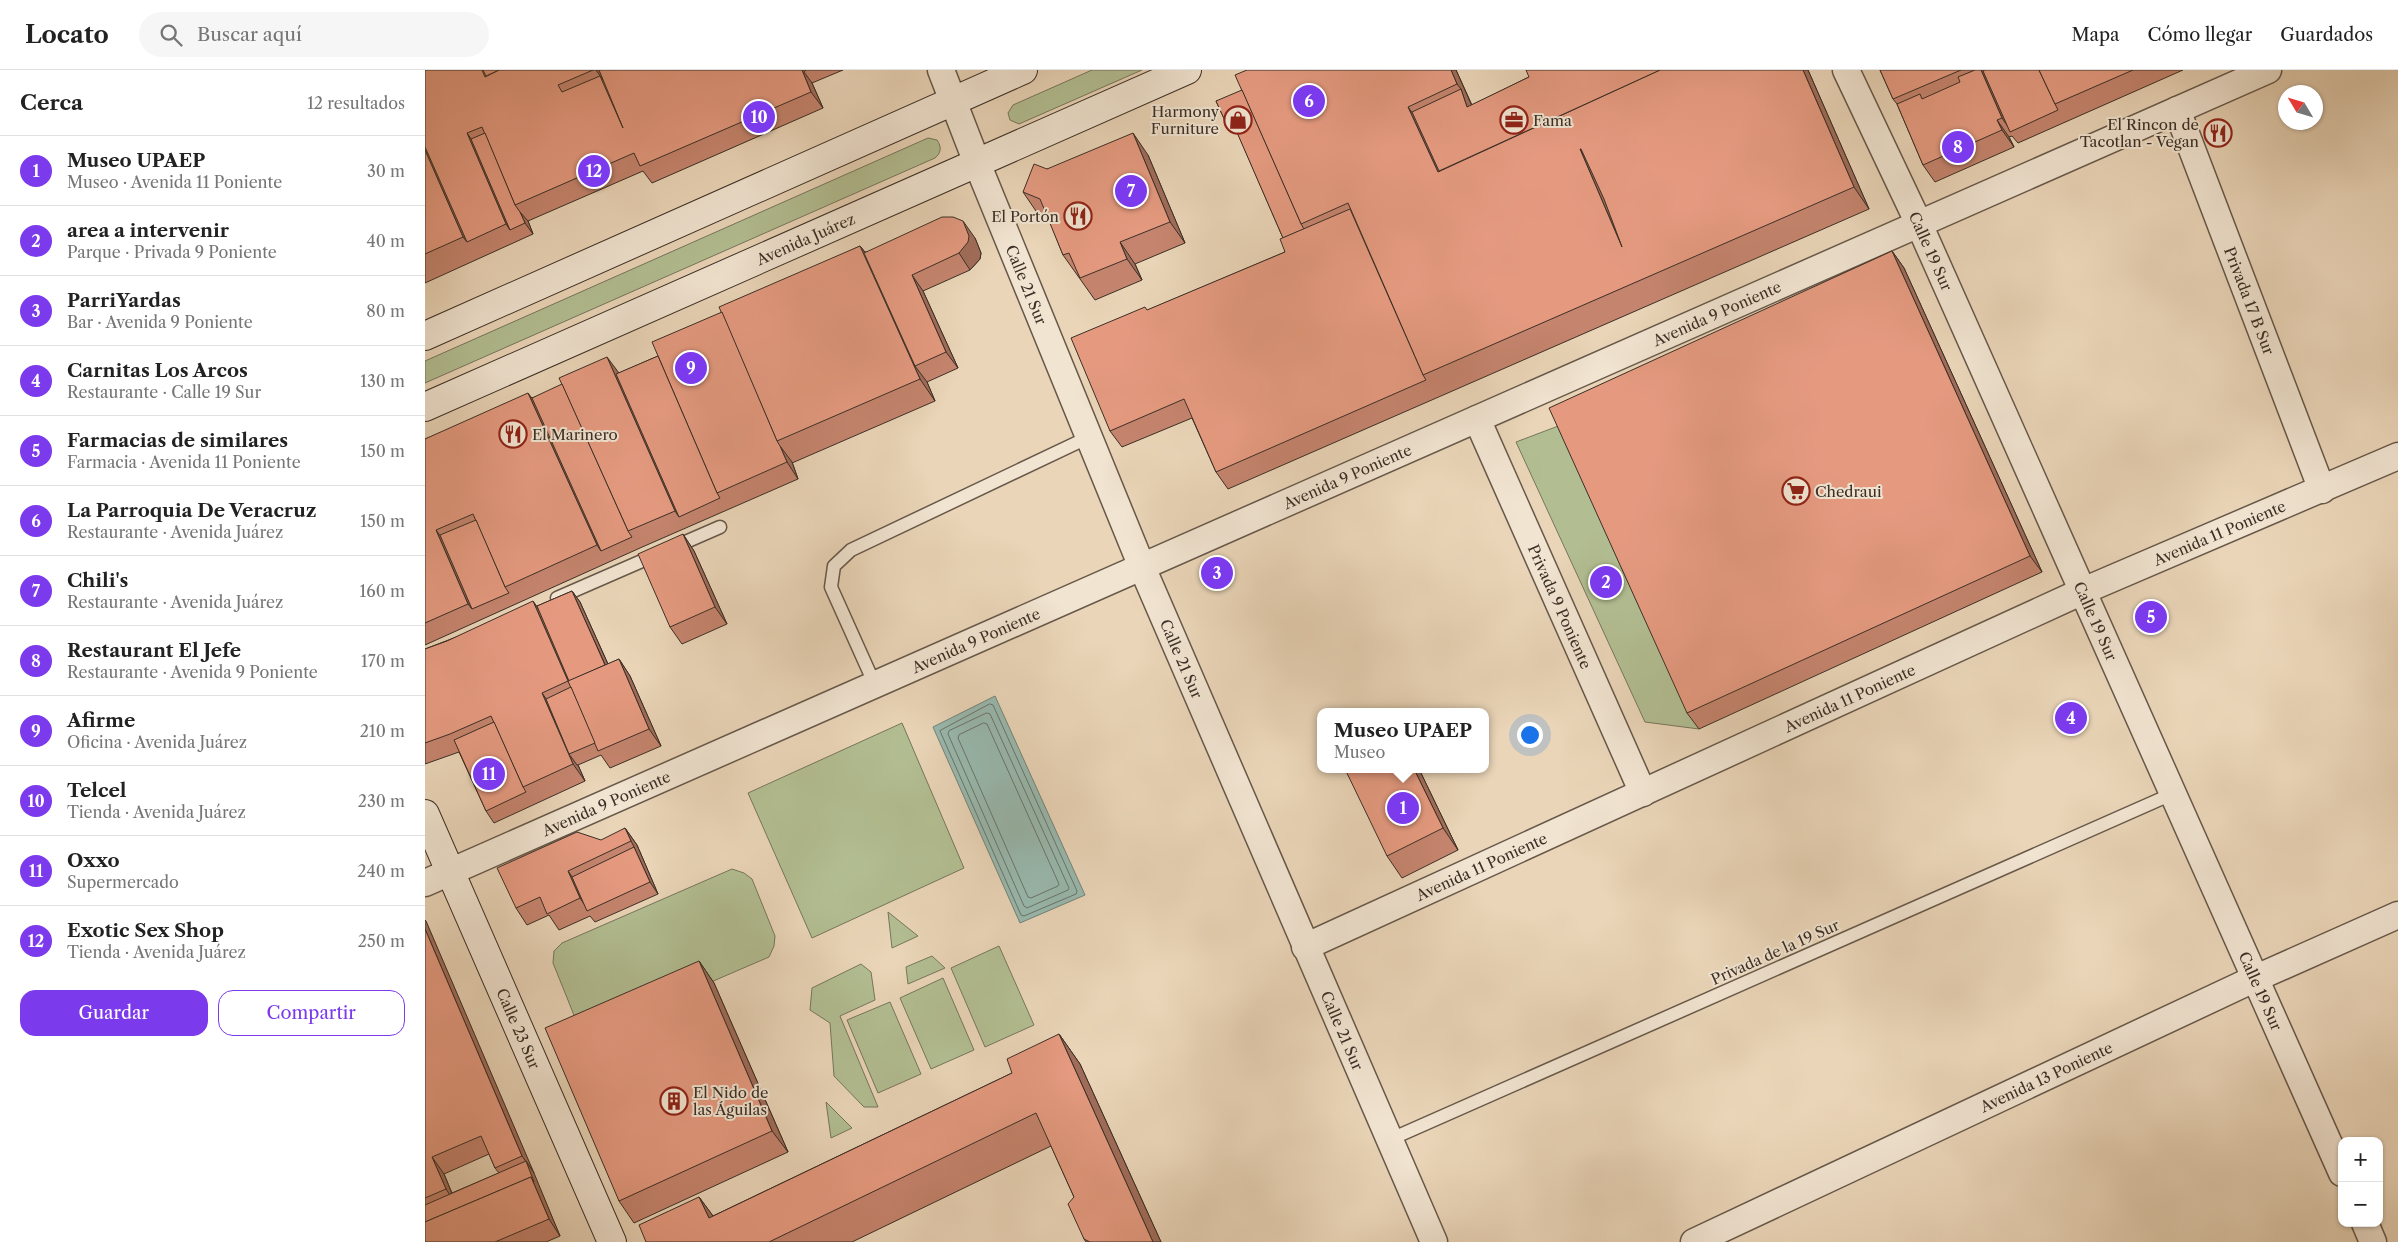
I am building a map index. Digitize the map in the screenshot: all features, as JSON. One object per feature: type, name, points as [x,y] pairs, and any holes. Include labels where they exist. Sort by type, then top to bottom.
[{"type":"main road","points":[[425,336],[1023,70]]},
{"type":"main road","name":"Avenida Juárez","points":[[425,407],[1187,70]]},
{"type":"main road","name":"Calle 23 Sur","points":[[425,814],[612,1242]]},
{"type":"street","name":"Calle 21 Sur","points":[[941,70],[1142,567],[1434,1242]]},
{"type":"street","name":"Calle 19 Sur","points":[[1846,70],[1919,224],[2338,1164]]},
{"type":"street","name":"Avenida 9 Poniente","points":[[425,883],[2268,70]]},
{"type":"street","name":"Privada 17 B Sur","points":[[2177,110],[2322,490]]},
{"type":"street","name":"Privada 9 Poniente","points":[[1477,419],[1643,793]]},
{"type":"street","name":"Avenida 11 Poniente","points":[[1305,946],[2083,591],[2398,456]]},
{"type":"street","name":"Avenida 13 Poniente","points":[[1695,1242],[2254,979],[2398,915]]},
{"type":"street","points":[[2367,1227],[2373,1242]]},
{"type":"lane","points":[[875,685],[831,587],[834,566],[851,550],[1089,437]]},
{"type":"lane","points":[[541,606],[720,527]]},
{"type":"lane","name":"Privada de la 19 Sur","points":[[1391,1139],[2172,794]]},
{"type":"green space","points":[[1092,70],[1142,70],[1019,124],[1010,120],[1008,113],[1013,105]]},
{"type":"green space","points":[[928,138],[937,140],[940,145],[940,152],[935,158],[425,383],[425,361]]},
{"type":"green space","points":[[1561,425],[1699,729],[1645,722],[1516,442]]},
{"type":"green space","points":[[902,723],[964,868],[812,938],[748,793]]},
{"type":"green space","points":[[732,869],[744,873],[752,879],[775,936],[774,946],[769,957],[595,1032],[578,1025],[553,963],[554,951],[562,943]]},
{"type":"green space","points":[[888,912],[918,936],[892,948]]},
{"type":"green space","points":[[999,946],[1034,1025],[985,1047],[951,968]]},
{"type":"green space","points":[[932,956],[945,968],[908,984],[906,967]]},
{"type":"green space","points":[[861,964],[871,972],[875,1000],[840,1016],[878,1107],[864,1107],[834,1076],[830,1023],[810,1010],[812,988]]},
{"type":"green space","points":[[943,978],[974,1050],[931,1069],[900,998]]},
{"type":"green space","points":[[890,1002],[921,1074],[878,1093],[847,1020]]},
{"type":"green space","points":[[826,1102],[852,1128],[831,1138]]},
{"type":"water","points":[[995,696],[1085,895],[1020,923],[933,727]]},
{"type":"building","points":[[425,70],[482,70],[485,77],[499,70],[593,70],[558,85],[562,92],[600,76],[623,128],[599,70],[802,70],[811,92],[640,166],[634,153],[515,205],[482,127],[467,133],[506,224],[467,242],[425,147]]},
{"type":"building","points":[[483,70],[499,70],[486,76]]},
{"type":"building","points":[[1247,70],[1451,70],[1457,84],[1408,107],[1438,172],[1660,70],[1803,70],[1854,187],[1423,375],[1348,203],[1301,224],[1235,75]],"holes":[[[1580,149],[1604,199],[1622,247]]]},
{"type":"building","points":[[1526,70],[1660,70],[1439,171],[1412,112],[1461,89],[1467,107],[1529,77]]},
{"type":"building","points":[[1880,70],[1961,70],[1893,99]]},
{"type":"building","points":[[1975,70],[1981,70],[2002,118],[1997,120],[2002,130],[1923,165],[1897,104],[1920,94],[1922,99],[1960,82],[1958,77]]},
{"type":"building","points":[[2039,70],[2058,110],[2010,132],[1983,71]]},
{"type":"building","points":[[2039,70],[2133,70],[2055,104]]},
{"type":"building","points":[[1242,90],[1304,229],[1283,238],[1232,121],[1226,123],[1216,101]]},
{"type":"building","points":[[485,133],[515,205],[525,223],[510,230],[471,139]]},
{"type":"building","points":[[1133,133],[1170,222],[1120,242],[1127,259],[1080,278],[1069,253],[1063,255],[1040,199],[1023,192],[1034,164],[1047,169]]},
{"type":"building","points":[[425,150],[463,237],[425,254]]},
{"type":"building","points":[[1350,209],[1426,380],[1216,472],[1184,399],[1110,431],[1071,338],[1145,307],[1147,310],[1285,252],[1280,239]]},
{"type":"building","points":[[942,217],[953,217],[963,221],[969,236],[968,242],[959,253],[912,275],[946,352],[915,366],[864,253]]},
{"type":"building","points":[[860,246],[920,379],[777,441],[719,307]]},
{"type":"building","points":[[1892,251],[2030,556],[1687,713],[1549,408]]},
{"type":"building","points":[[722,312],[787,462],[717,493],[652,342]]},
{"type":"building","points":[[658,356],[720,498],[679,517],[616,374]]},
{"type":"building","points":[[607,357],[675,511],[628,531],[559,378]]},
{"type":"building","points":[[562,384],[632,537],[601,551],[532,398]]},
{"type":"building","points":[[528,393],[597,545],[505,587],[473,514],[436,530],[468,604],[425,623],[425,439]]},
{"type":"building","points":[[476,520],[509,593],[472,609],[440,535]]},
{"type":"building","points":[[683,534],[715,607],[670,627],[638,554]]},
{"type":"building","points":[[572,591],[605,665],[569,681],[537,606]]},
{"type":"building","points":[[533,601],[568,681],[542,693],[573,764],[523,787],[491,716],[425,743],[425,649],[447,641]]},
{"type":"building","points":[[619,659],[649,729],[598,751],[568,681]]},
{"type":"building","points":[[571,687],[595,743],[569,754],[546,699]]},
{"type":"building","points":[[494,722],[526,792],[486,811],[454,740]]},
{"type":"building","points":[[1347,773],[1416,773],[1443,828],[1387,856]]},
{"type":"building","points":[[625,828],[631,841],[568,871],[580,898],[547,914],[540,897],[516,908],[497,868],[577,832],[601,840]]},
{"type":"building","points":[[634,847],[650,882],[587,911],[572,877]]},
{"type":"building","points":[[425,929],[522,1156],[495,1168],[481,1136],[432,1157],[446,1189],[425,1198]]},
{"type":"building","name":"El Nido de las Águilas","points":[[699,961],[772,1131],[619,1201],[545,1028]]},
{"type":"building","points":[[1059,1034],[1153,1242],[1090,1242],[1084,1239],[1068,1204],[1074,1197],[1036,1113],[769,1242],[646,1242],[639,1225],[699,1197],[709,1218],[1012,1073],[1007,1059]]},
{"type":"building","points":[[526,1161],[534,1182],[531,1177],[425,1222],[425,1205]]},
{"type":"building","points":[[531,1177],[549,1219],[495,1242],[425,1242],[425,1222]]},
{"type":"place","name":"La Parroquia De Veracruz","points":[[1309,101]]},
{"type":"place","name":"Telcel","points":[[759,117]]},
{"type":"place","name":"Harmony Furniture","points":[[1238,120]]},
{"type":"place","name":"Fama","points":[[1514,120]]},
{"type":"place","name":"El Rincon de Tacotlan - Vegan","points":[[2218,133]]},
{"type":"place","name":"Restaurant El Jefe","points":[[1958,147]]},
{"type":"place","name":"Exotic Sex Shop","points":[[594,171]]},
{"type":"place","name":"Chili's","points":[[1131,191]]},
{"type":"place","name":"El Portón","points":[[1078,216]]},
{"type":"place","name":"Afirme","points":[[691,368]]},
{"type":"place","name":"El Marinero","points":[[513,434]]},
{"type":"place","name":"Chedraui","points":[[1796,491]]},
{"type":"place","name":"ParriYardas","points":[[1217,573]]},
{"type":"place","name":"area a intervenir","points":[[1606,582]]},
{"type":"place","name":"Farmacias de similares","points":[[2151,617]]},
{"type":"place","name":"Carnitas Los Arcos","points":[[2071,718]]},
{"type":"place","name":"Oxxo","points":[[489,774]]},
{"type":"place","name":"Museo UPAEP","points":[[1403,808]]},
{"type":"place","name":"El Nido de las Águilas","points":[[674,1101]]}]
